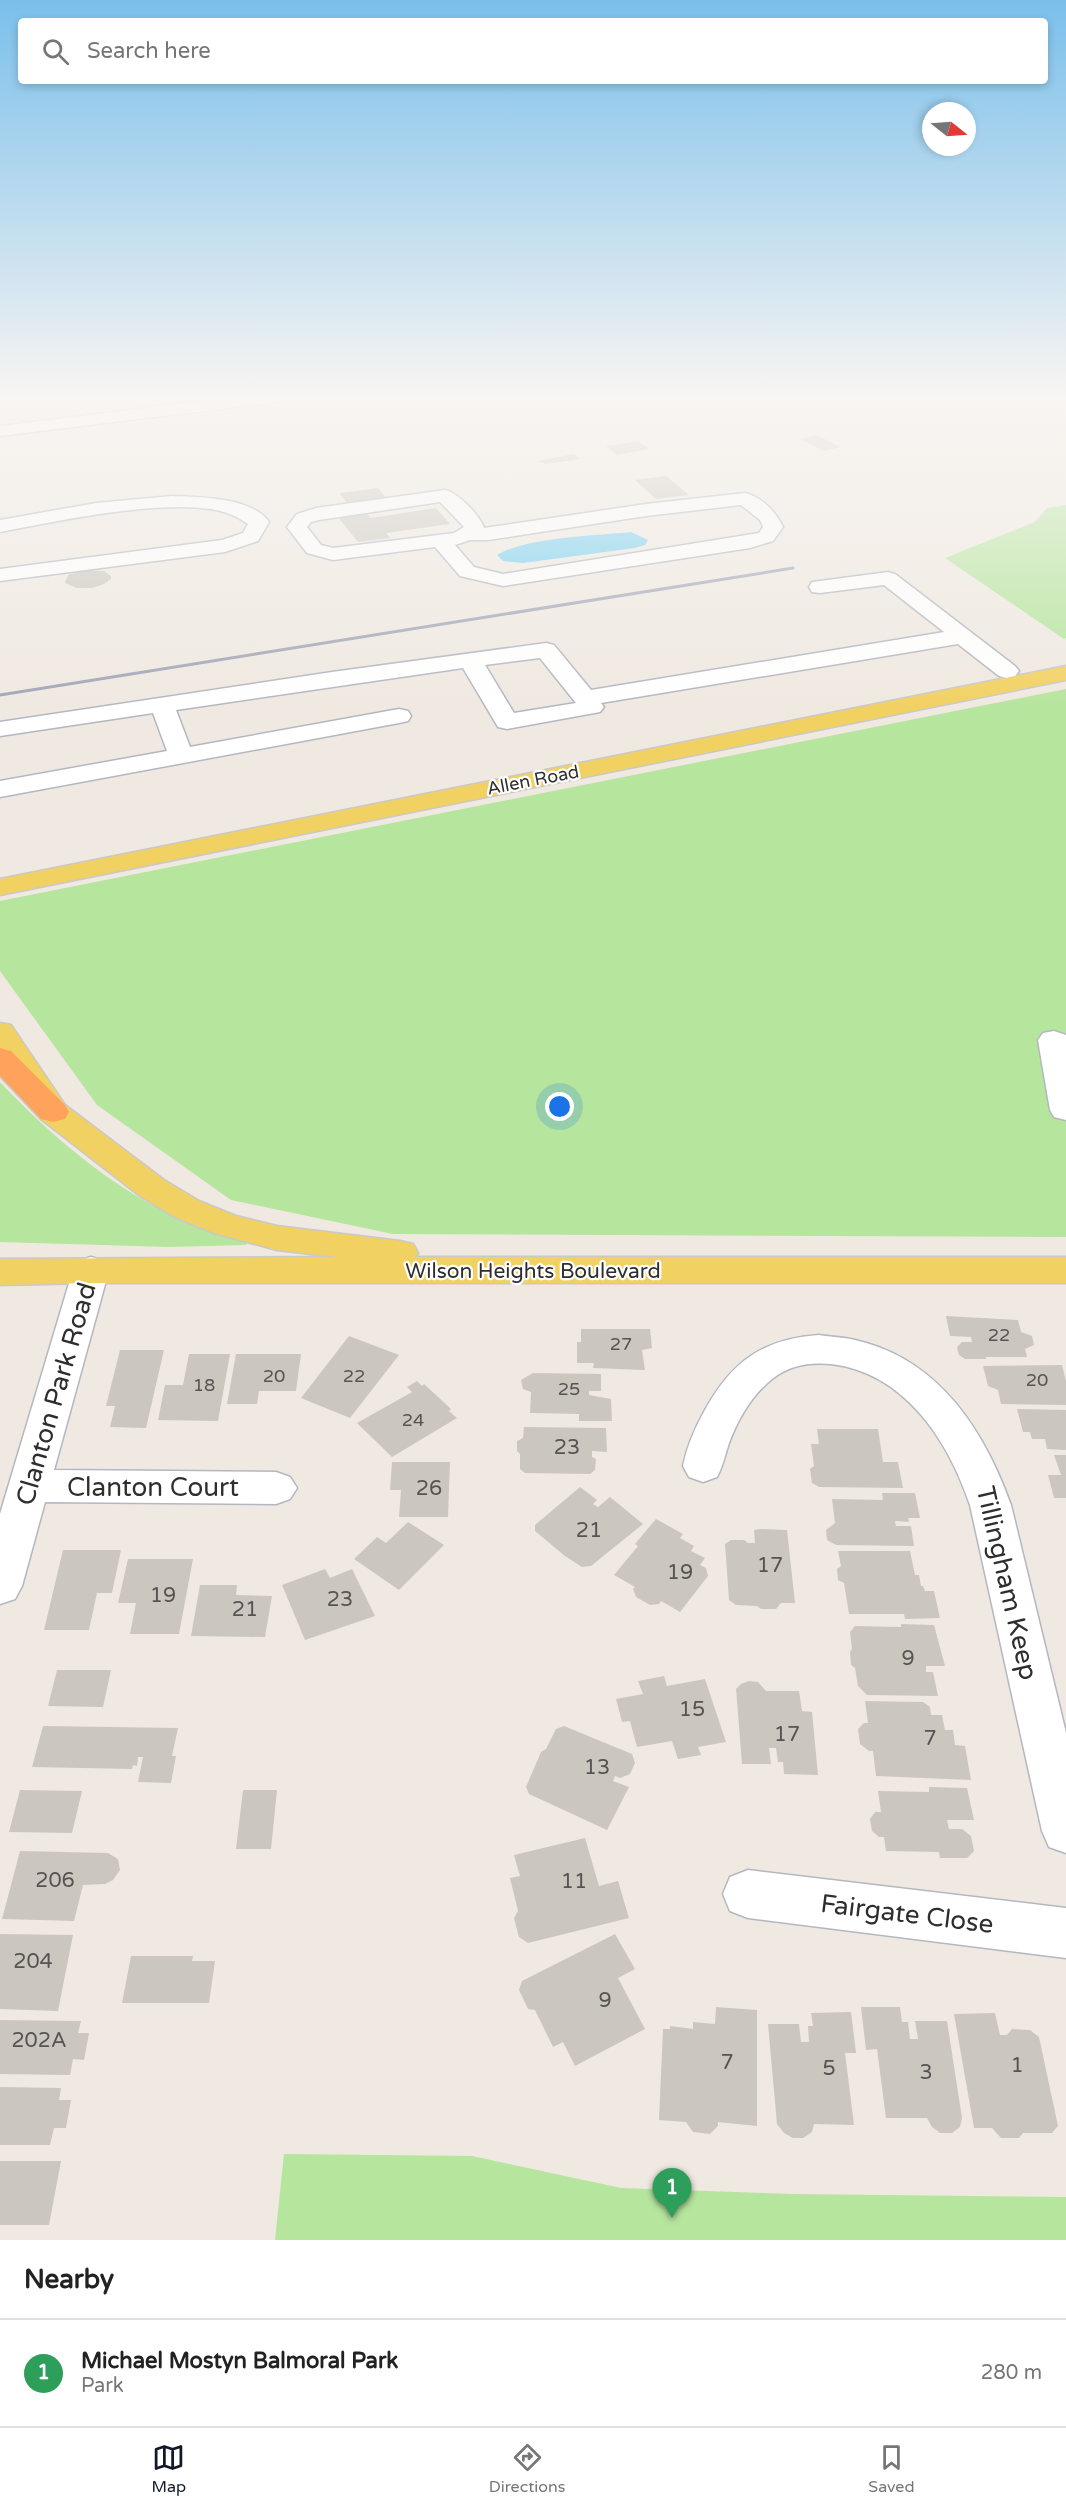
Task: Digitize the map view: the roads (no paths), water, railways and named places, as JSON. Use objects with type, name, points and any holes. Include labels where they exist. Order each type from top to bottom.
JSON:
[{"type":"highway","points":[[0,1058],[53,1112]]},
{"type":"main road","name":"Allen Road","points":[[0,867],[1066,659]]},
{"type":"main road","name":"Allen Road","points":[[0,887],[1066,673]]},
{"type":"main road","points":[[0,1032],[53,1112],[152,1188],[187,1209],[226,1225],[277,1238],[547,1271]]},
{"type":"main road","name":"Wilson Heights Boulevard","points":[[0,1272],[91,1270],[1066,1270]]},
{"type":"street","points":[[427,499],[316,514],[299,522],[297,527],[314,549],[333,554],[441,541],[468,534],[488,534],[646,510],[745,500],[768,517],[773,527],[766,537],[750,542],[503,580],[467,572],[441,541]]},
{"type":"street","points":[[448,499],[473,524],[474,529],[468,534]]},
{"type":"street","points":[[0,526],[115,506],[183,502],[216,505],[250,513],[259,522],[250,537]]},
{"type":"street","points":[[0,575],[225,546],[250,537],[306,539]]},
{"type":"street","points":[[820,587],[888,578],[1007,671]]},
{"type":"street","points":[[585,698],[963,636]]},
{"type":"street","points":[[0,789],[181,756],[226,721],[470,660],[546,650],[592,707],[507,722],[470,660]]},
{"type":"street","points":[[162,705],[181,756]]},
{"type":"street","points":[[0,729],[162,705],[226,721],[399,716]]},
{"type":"street","points":[[1054,1040],[1066,1110]]},
{"type":"street","name":"Clanton Park Road","points":[[0,1586],[91,1270]]},
{"type":"street","name":"Tillingham Keep","points":[[703,1466],[720,1418],[743,1382],[753,1372],[788,1354],[831,1349],[868,1357],[892,1369],[932,1402],[966,1445],[989,1494],[995,1516],[997,1539],[1066,1831]]},
{"type":"street","name":"Clanton Court","points":[[29,1486],[276,1488]]},
{"type":"street","name":"Fairgate Close","points":[[748,1894],[1066,1933]]},
{"type":"water","points":[[631,532],[648,540],[645,545],[523,563],[503,561],[497,555],[526,544],[543,541]]},
{"type":"railway","points":[[0,695],[793,568]]},
{"type":"place","name":"Michael Mostyn Balmoral Park","points":[[672,2218]]}]
